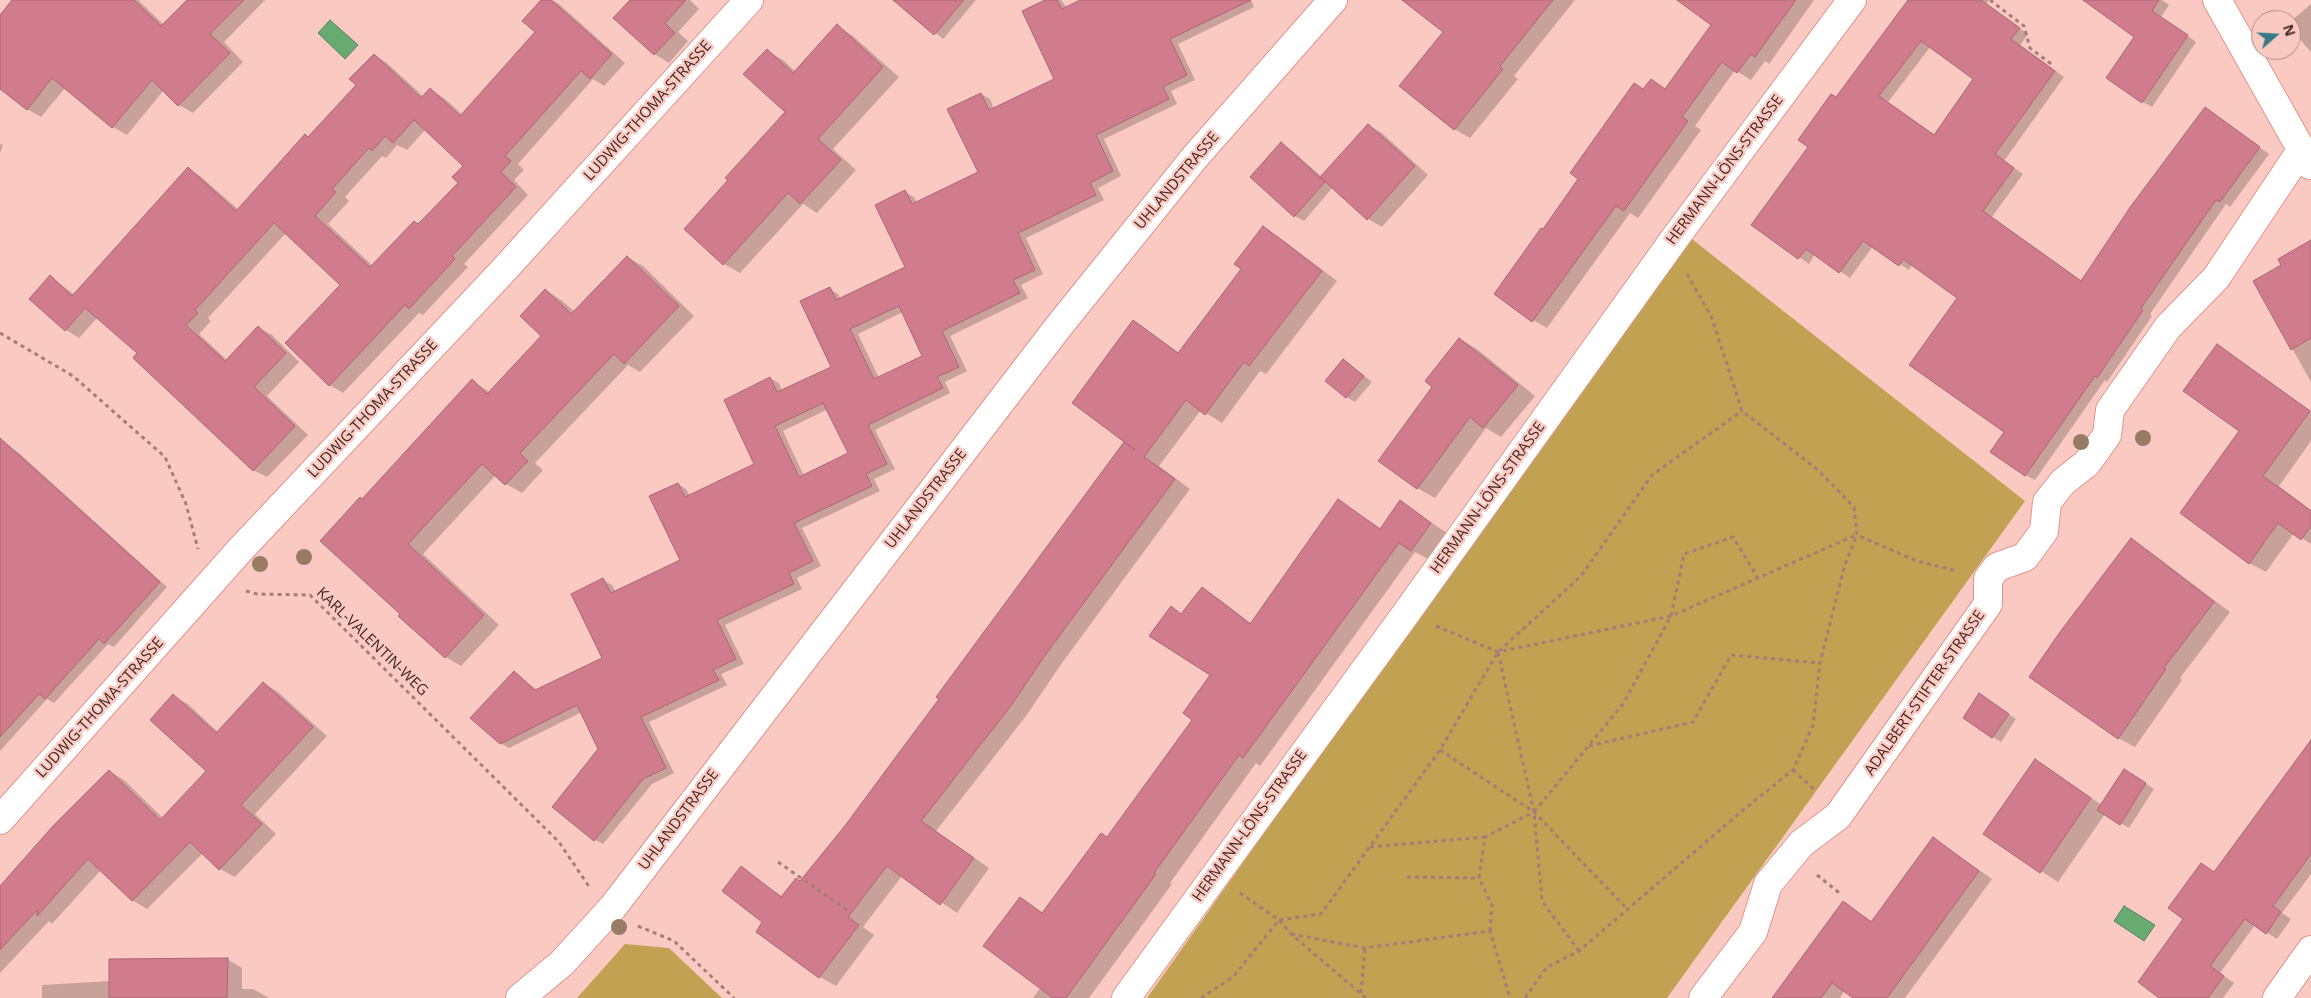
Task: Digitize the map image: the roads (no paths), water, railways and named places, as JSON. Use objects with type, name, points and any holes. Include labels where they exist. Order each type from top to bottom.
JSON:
[{"type":"street","name":"LUDWIG-THOMA-STRASSE","points":[[0,820],[221,572],[502,272],[749,0]]},
{"type":"street","name":"UHLANDSTRASSE","points":[[520,998],[528,994],[562,963],[613,906],[1059,326],[1195,157],[1334,0]]},
{"type":"street","name":"HERMANN-LÖNS-STRASSE","points":[[1126,998],[1407,612],[1674,238],[1852,0]]},
{"type":"street","points":[[2217,0],[2306,157]]},
{"type":"street","name":"ADALBERT-STIFTER-STRASSE","points":[[1703,998],[1753,932],[1768,884],[1802,843],[1838,816],[1988,604],[1988,579],[1997,567],[2025,557],[2044,531],[2047,502],[2062,482],[2087,463],[2107,435],[2110,410],[2168,327],[2216,278],[2306,157]]},
{"type":"street","points":[[2277,998],[2311,950]]}]
